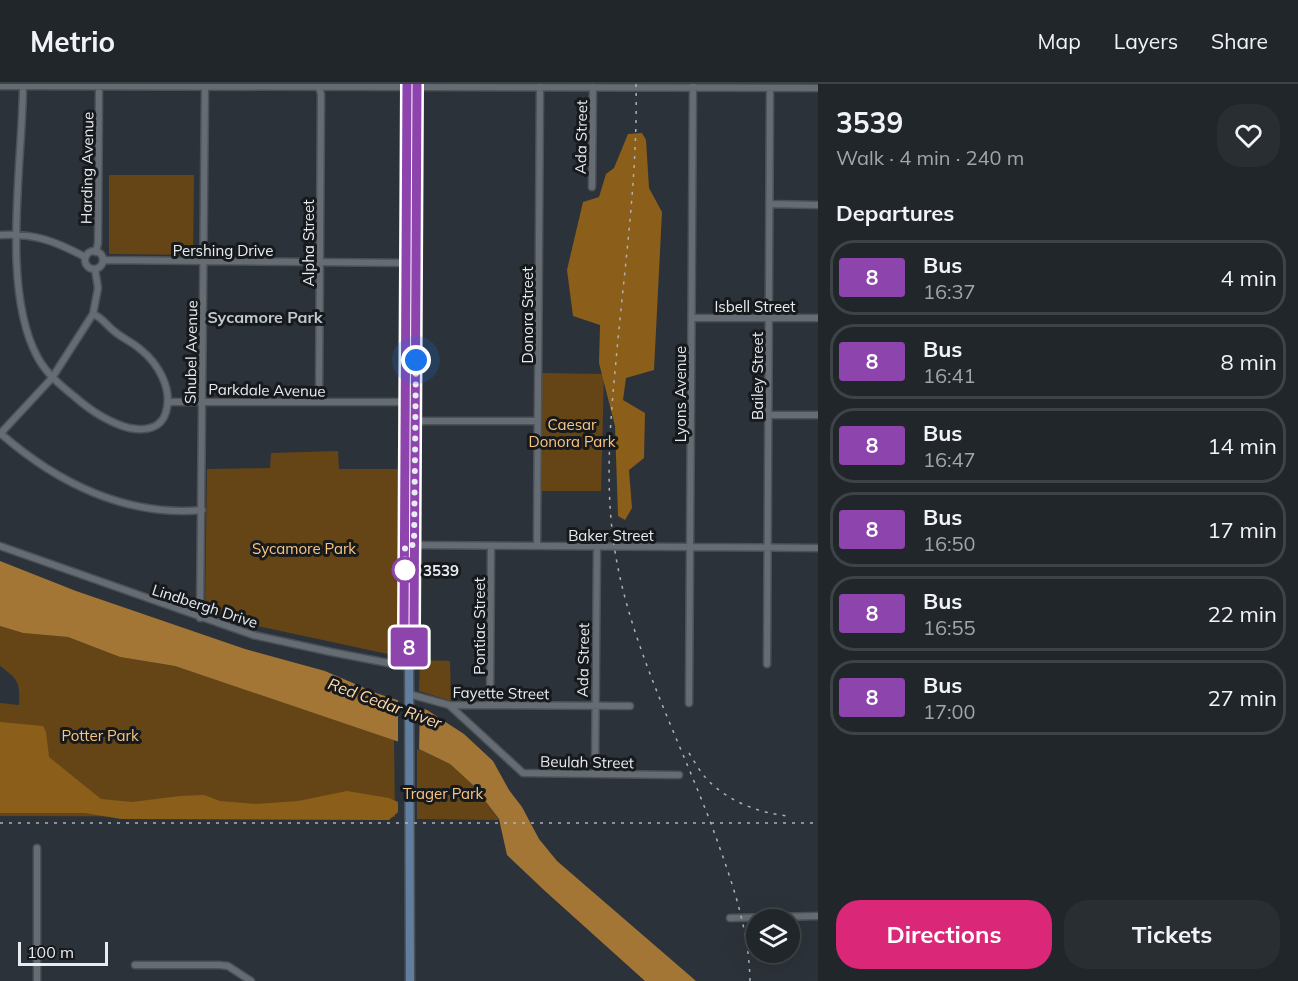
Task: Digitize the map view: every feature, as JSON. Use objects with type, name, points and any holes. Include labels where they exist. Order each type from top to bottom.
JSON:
[{"type":"main road","points":[[410,545],[415,421],[417,85]]},
{"type":"main road","points":[[407,86],[405,421],[414,628],[409,647],[410,981]]},
{"type":"street","points":[[23,85],[17,234],[18,279],[23,317],[29,339],[52,378],[93,412],[109,421],[136,429],[144,430],[157,426],[166,413],[168,402],[166,387],[153,362],[141,350],[93,314]]},
{"type":"street","name":"Harding Avenue","points":[[96,252],[98,243],[99,85]]},
{"type":"street","name":"Alpha Street","points":[[318,85],[321,94],[319,402]]},
{"type":"street","points":[[0,86],[417,85],[770,88],[816,86]]},
{"type":"street","name":"Donora Street","points":[[537,546],[540,86]]},
{"type":"street","name":"Lyons Avenue","points":[[689,704],[693,86]]},
{"type":"street","name":"Shubel Avenue","points":[[200,618],[205,87]]},
{"type":"street","name":"Ada Street","points":[[592,187],[593,87]]},
{"type":"street","name":"Bailey Street","points":[[767,664],[770,88]]},
{"type":"street","points":[[770,204],[818,205]]},
{"type":"street","points":[[0,235],[17,234],[39,237],[62,244],[85,257],[87,266],[95,269],[100,267],[103,260],[96,252],[88,253],[85,257]]},
{"type":"street","name":"Pershing Drive","points":[[103,260],[416,263]]},
{"type":"street","points":[[95,269],[98,288],[93,314],[52,378],[0,433],[51,472],[96,495],[141,507],[202,510]]},
{"type":"street","name":"Isbell Street","points":[[692,318],[818,318]]},
{"type":"street","name":"Parkdale Avenue","points":[[168,402],[415,402]]},
{"type":"street","points":[[768,415],[818,415]]},
{"type":"street","points":[[405,421],[538,421]]},
{"type":"street","name":"Baker Street","points":[[410,545],[818,548]]},
{"type":"street","name":"Lindbergh Drive","points":[[0,546],[200,618],[266,638],[409,667]]},
{"type":"street","name":"Pontiac Street","points":[[490,705],[491,546]]},
{"type":"street","name":"Ada Street","points":[[595,774],[597,547]]},
{"type":"street","name":"Fayette Street","points":[[409,697],[449,705],[630,706]]},
{"type":"street","name":"Beulah Street","points":[[449,705],[523,772],[679,775]]},
{"type":"street","points":[[37,981],[38,848]]},
{"type":"street","points":[[730,918],[818,916]]},
{"type":"street","points":[[135,965],[228,966],[251,981]]},
{"type":"green space","points":[[109,175],[194,175],[193,255],[109,254]]},
{"type":"green space","name":"Caesar Donora Park","points":[[542,373],[604,374],[601,491],[542,491]]},
{"type":"green space","name":"Sycamore Park","points":[[338,451],[339,469],[398,469],[397,656],[244,623],[205,610],[207,469],[270,468],[271,453]]},
{"type":"green space","name":"Potter Park","points":[[0,626],[23,633],[68,637],[120,657],[175,666],[394,740],[395,817],[0,816],[0,703],[19,705],[19,697],[15,678],[0,666]]},
{"type":"green space","points":[[420,660],[450,661],[451,701],[419,691]]},
{"type":"green space","name":"Trager Park","points":[[417,748],[450,764],[473,785],[499,820],[417,819]]},
{"type":"shaded area","points":[[642,133],[646,140],[649,188],[662,212],[654,370],[626,378],[623,400],[645,413],[644,458],[629,470],[632,508],[625,520],[618,516],[615,426],[599,363],[600,325],[573,316],[567,270],[583,202],[599,197],[606,174],[614,168],[628,134]]},
{"type":"shaded area","points":[[0,722],[43,726],[46,732],[49,757],[101,799],[132,802],[204,795],[220,801],[256,804],[298,801],[347,791],[389,798],[398,802],[398,812],[389,820],[121,819],[85,813],[0,813]]},
{"type":"water","name":"Red Cedar River","points":[[0,561],[76,591],[245,649],[325,671],[376,693],[427,710],[464,734],[493,761],[539,839],[557,861],[696,981],[645,981],[507,855],[499,819],[473,785],[450,764],[417,748],[175,666],[120,657],[68,637],[23,633],[0,626]]},
{"type":"pier","points":[[398,698],[420,705],[419,750],[398,742]]},
{"type":"railway","points":[[636,84],[633,188],[610,430],[611,522],[621,581],[631,618],[656,689],[713,829],[732,885],[743,923],[750,981]]},
{"type":"railway","points":[[689,753],[705,777],[732,799],[765,812],[788,816]]},
{"type":"railway","points":[[0,823],[818,823]]},
{"type":"bus line","name":"8","points":[[407,84],[404,629],[409,647],[414,628],[417,84]]},
{"type":"place","name":"3539","points":[[405,570]]},
{"type":"district","name":"Sycamore Park","points":[[265,317]]},
{"type":"route","points":[[405,570],[405,545],[414,545],[416,360]]}]
